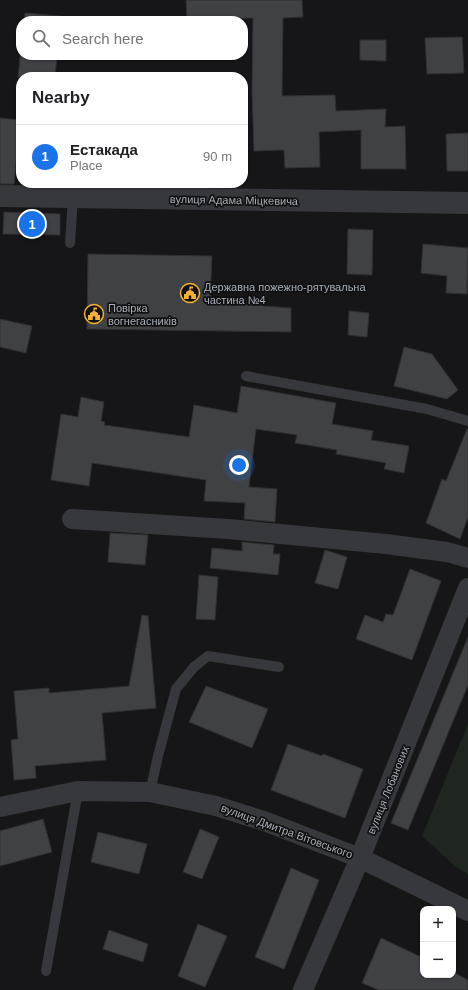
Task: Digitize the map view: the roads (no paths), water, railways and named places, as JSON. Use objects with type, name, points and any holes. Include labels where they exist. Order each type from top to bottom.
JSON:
[{"type":"street","name":"вулиця Адама Міцкевича","points":[[0,196],[468,203]]},
{"type":"street","points":[[72,519],[228,530],[386,544],[447,552],[468,558]]},
{"type":"street","name":"вулиця Лобанових","points":[[303,990],[360,858],[468,588]]},
{"type":"street","name":"вулиця Дмитра Вітовського","points":[[0,807],[78,791],[150,792],[216,806],[264,821],[360,858],[468,911]]},
{"type":"lane","points":[[70,243],[73,198]]},
{"type":"lane","points":[[246,376],[427,409],[468,422]]},
{"type":"lane","points":[[150,792],[176,689],[194,667],[208,656],[279,667]]},
{"type":"lane","points":[[46,971],[78,791]]},
{"type":"place","name":"Естакада","points":[[32,224]]},
{"type":"place","name":"Державна пожежно-рятувальна частина №4","points":[[190,293]]},
{"type":"place","name":"Повірка вогнегасників","points":[[94,314]]}]
